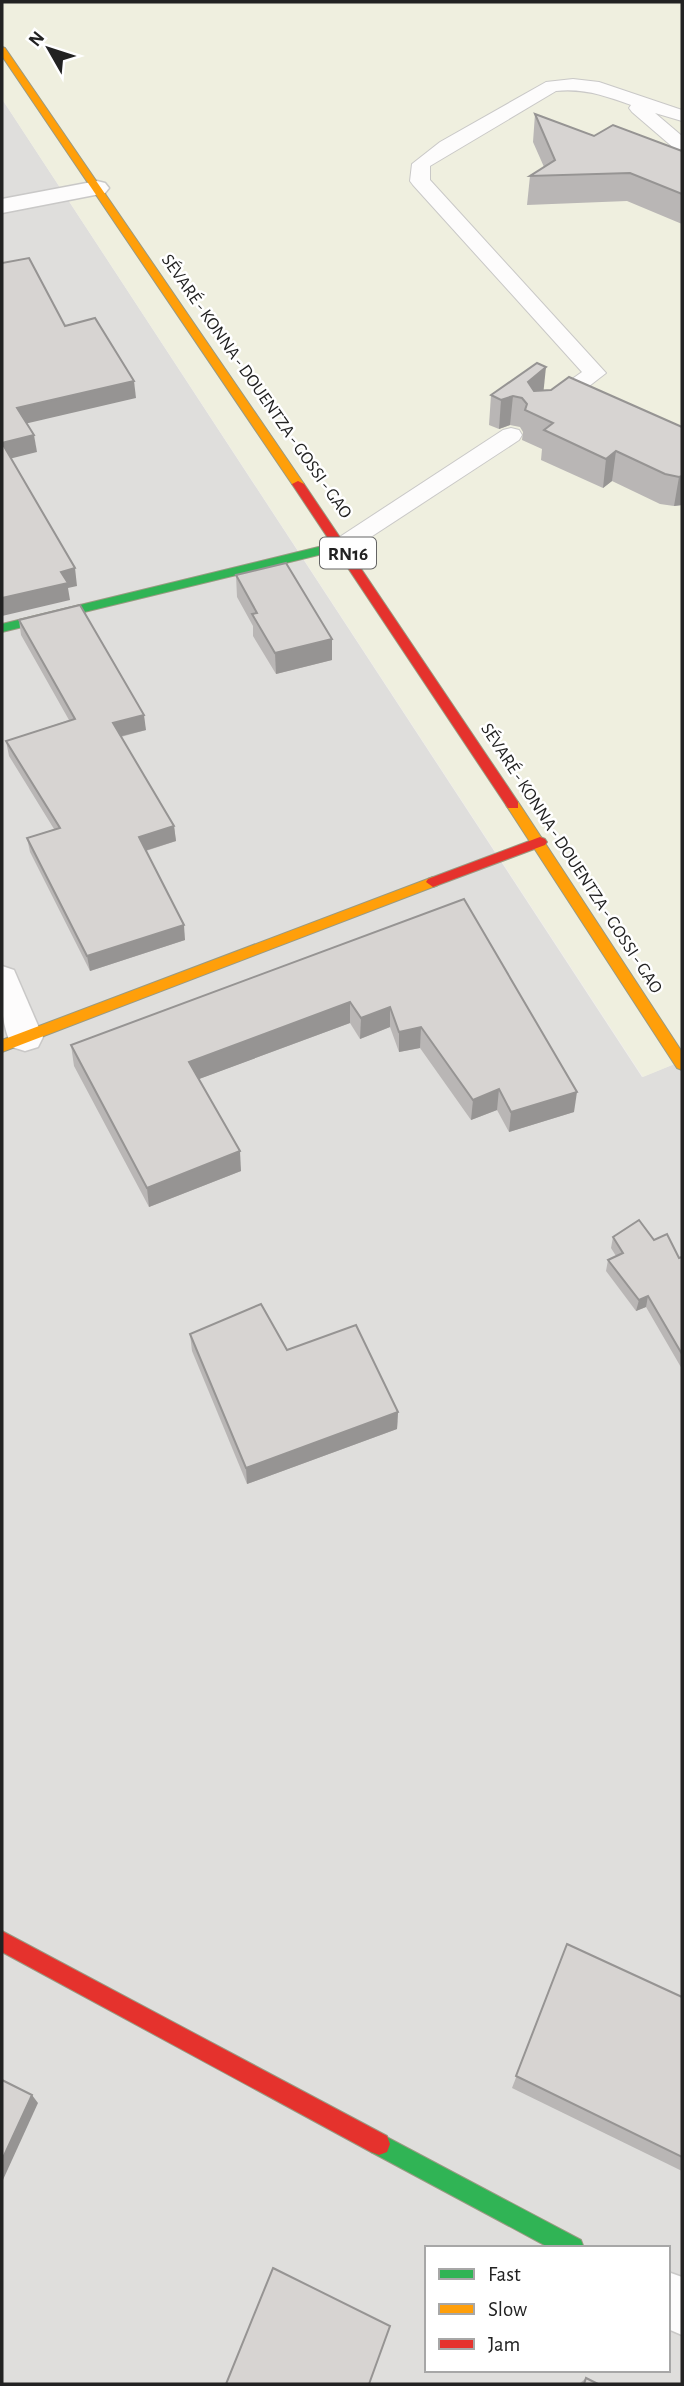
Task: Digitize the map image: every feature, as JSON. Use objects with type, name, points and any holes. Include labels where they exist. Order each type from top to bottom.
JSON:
[{"type":"main road","name":"SÉVARÉ - KONNA - DOUENTZA - GOSSI - GAO","points":[[2,50],[343,545],[678,1048]]},
{"type":"main road","points":[[2,628],[343,545]]},
{"type":"main road","points":[[13,1042],[540,842]]},
{"type":"main road","points":[[2,1941],[569,2246]]},
{"type":"street","points":[[2,206],[97,188]]},
{"type":"street","points":[[2,979],[13,1042]]},
{"type":"lane","points":[[539,413],[594,377],[595,373],[419,181],[421,164],[447,146],[552,86],[593,86],[682,116]]},
{"type":"lane","points":[[626,98],[682,145]]},
{"type":"lane","points":[[343,545],[511,435]]},
{"type":"shaded area","points":[[2,99],[642,1077],[682,1061],[682,2384],[2,2384]]},
{"type":"green space","points":[[2,2],[682,2],[682,1061],[643,1077],[2,99]]},
{"type":"building","points":[[535,114],[594,136],[613,125],[682,151],[682,194],[630,173],[530,176],[555,160]]},
{"type":"building","points":[[29,258],[65,326],[95,318],[134,381],[17,408],[34,435],[2,443],[2,263]]},
{"type":"building","points":[[537,363],[546,367],[528,382],[534,391],[551,390],[569,377],[682,427],[682,476],[665,474],[616,451],[606,459],[544,430],[553,423],[525,410],[527,404],[522,398],[513,396],[501,400],[491,395]]},
{"type":"building","points":[[2,443],[75,568],[61,572],[68,583],[2,598]]},
{"type":"building","points":[[286,563],[332,639],[275,653],[252,614],[257,613],[236,575]]},
{"type":"building","points":[[80,605],[144,715],[113,723],[174,826],[139,837],[184,925],[87,956],[27,838],[60,828],[6,741],[75,719],[19,620]]},
{"type":"building","points":[[464,899],[577,1092],[511,1112],[499,1089],[473,1100],[421,1027],[399,1032],[390,1007],[361,1018],[350,1002],[189,1062],[240,1151],[147,1188],[71,1045]]},
{"type":"building","points":[[639,1220],[654,1240],[667,1234],[679,1258],[682,1257],[682,1354],[648,1296],[639,1300],[608,1260],[623,1253],[613,1237]]},
{"type":"building","points":[[261,1304],[287,1350],[356,1325],[398,1412],[246,1468],[190,1334]]},
{"type":"building","points":[[567,1944],[682,1997],[682,2157],[516,2076]]},
{"type":"building","points":[[2,2080],[32,2095],[2,2160]]},
{"type":"building","points":[[273,2268],[390,2326],[369,2384],[226,2384]]},
{"type":"building","points":[[586,2378],[598,2384],[584,2384]]},
{"type":"traffic: fast","points":[[2,628],[343,545]]},
{"type":"traffic: fast","points":[[379,2144],[569,2246]]},
{"type":"traffic: slow","points":[[2,50],[298,484]]},
{"type":"traffic: slow","points":[[513,805],[682,1064]]},
{"type":"traffic: slow","points":[[2,1046],[433,882]]},
{"type":"traffic: jam","points":[[298,484],[513,805]]},
{"type":"traffic: jam","points":[[433,882],[540,842]]},
{"type":"traffic: jam","points":[[2,1941],[379,2144]]}]
